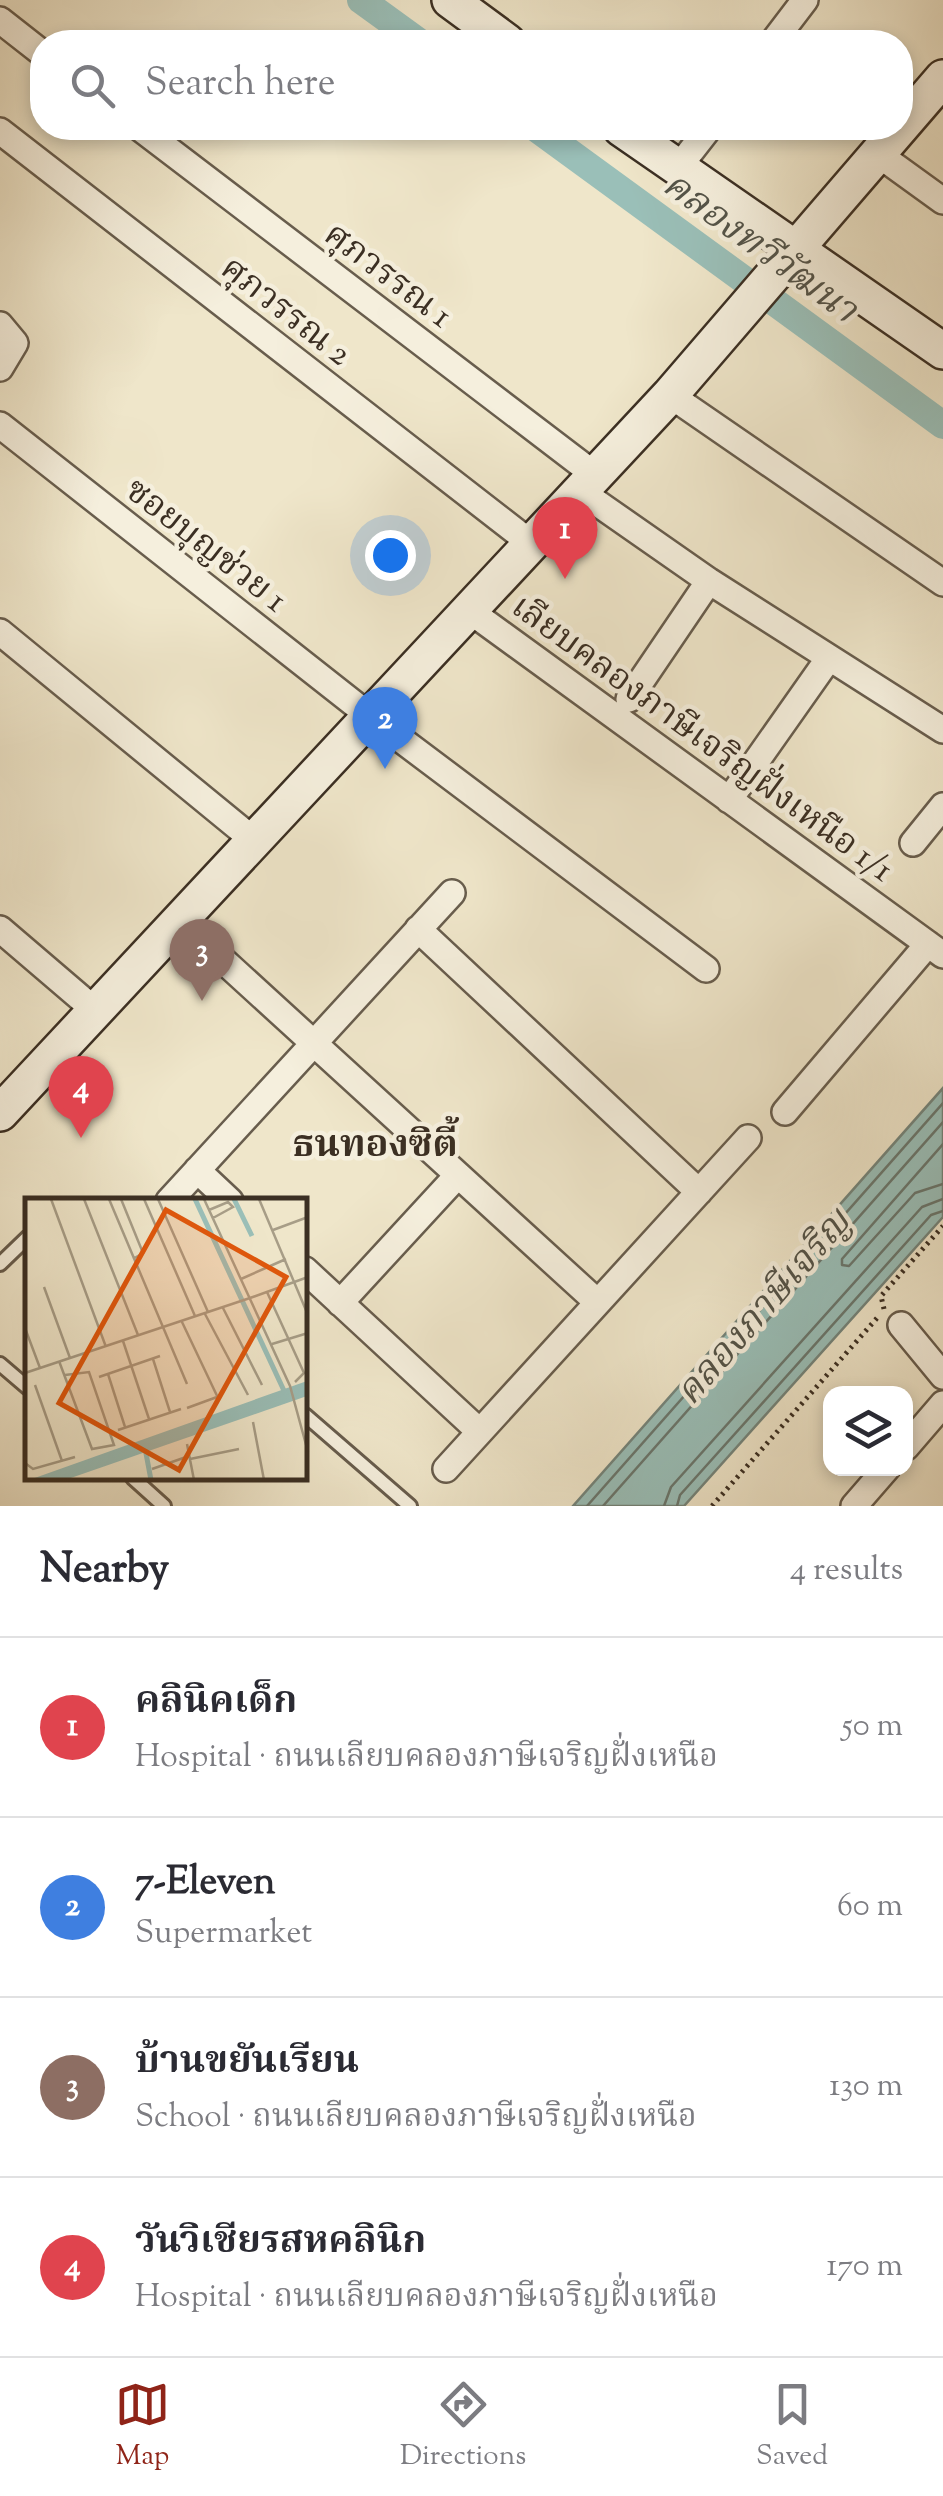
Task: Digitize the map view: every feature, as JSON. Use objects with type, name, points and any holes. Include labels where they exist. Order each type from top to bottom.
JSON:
[{"type":"main road","points":[[450,0],[491,30]]},
{"type":"main road","points":[[913,113],[943,78]]},
{"type":"main road","points":[[637,140],[786,262],[943,351]]},
{"type":"main road","points":[[0,1113],[670,395],[890,140]]},
{"type":"street","points":[[782,30],[805,0]]},
{"type":"street","points":[[0,20],[30,43]]},
{"type":"street","name":"ศุภวรรณ 2","points":[[0,131],[532,544]]},
{"type":"street","name":"ศุภวรรณ 1","points":[[155,140],[709,582],[943,730]]},
{"type":"street","points":[[677,169],[699,140]]},
{"type":"street","points":[[878,154],[943,201]]},
{"type":"street","points":[[0,325],[15,343],[0,368]]},
{"type":"street","points":[[670,395],[943,583]]},
{"type":"street","name":"ซอยบุญช่วย 1","points":[[0,425],[371,717],[706,969]]},
{"type":"street","points":[[629,698],[709,582]]},
{"type":"street","name":"เลียบคลองภาษีเจริญฝั่งเหนือ 1/1","points":[[470,610],[936,950]]},
{"type":"street","points":[[0,632],[256,842]]},
{"type":"street","points":[[729,800],[829,658]]},
{"type":"street","points":[[913,843],[943,806]]},
{"type":"street","points":[[172,1198],[452,893]]},
{"type":"street","points":[[181,922],[595,1300]]},
{"type":"street","points":[[0,929],[97,1012]]},
{"type":"street","points":[[418,930],[699,1192]]},
{"type":"street","points":[[785,1112],[936,950]]},
{"type":"street","points":[[446,1468],[595,1300],[748,1138]]},
{"type":"street","points":[[197,1170],[227,1198]]},
{"type":"street","points":[[340,1302],[458,1175]]},
{"type":"street","points":[[308,1273],[479,1430]]},
{"type":"street","points":[[901,1325],[943,1376]]},
{"type":"street","points":[[913,1439],[943,1404]]},
{"type":"street","points":[[854,1506],[879,1476]]},
{"type":"lane","points":[[0,1264],[25,1240]]},
{"type":"lane","points":[[0,1364],[25,1385]]},
{"type":"lane","points":[[308,1418],[410,1506]]},
{"type":"lane","points":[[135,1481],[164,1506]]},
{"type":"path","points":[[712,1506],[885,1309],[881,1296],[943,1226]]},
{"type":"water","name":"คลองภาษีเจริญ","points":[[943,1088],[943,1217],[684,1506],[573,1506]]},
{"type":"waterway","name":"คลองทวีวัฒนา","points":[[361,0],[402,30]]},
{"type":"waterway","name":"คลองทวีวัฒนา","points":[[552,140],[943,425]]},
{"type":"place","name":"คลินิคเด็ก","points":[[565,579]]},
{"type":"place","name":"7-Eleven","points":[[385,769]]},
{"type":"place","name":"บ้านขยันเรียน","points":[[202,1001]]},
{"type":"place","name":"วันวิเชียรสหคลินิก","points":[[81,1138]]},
{"type":"district","name":"ธนทองซิตี้","points":[[375,1143]]}]
